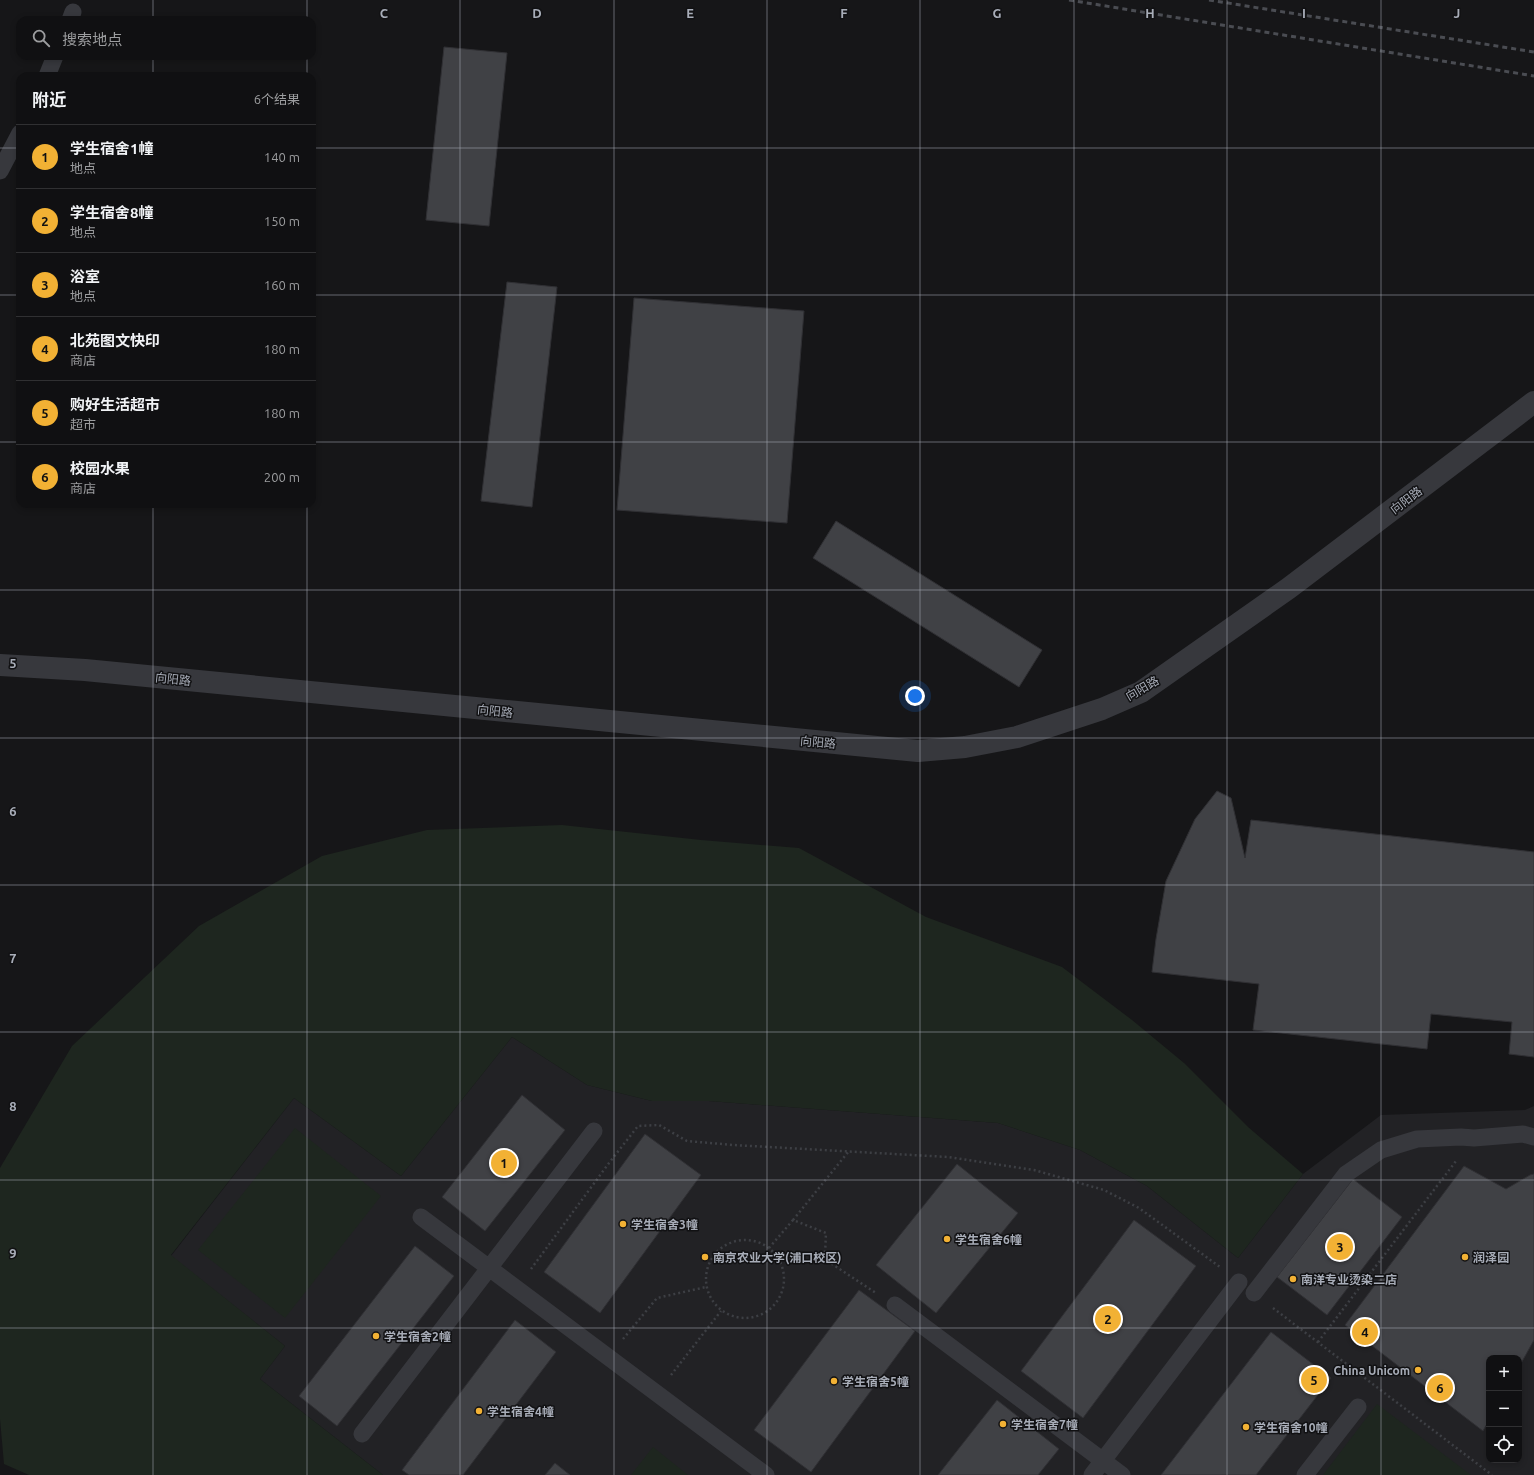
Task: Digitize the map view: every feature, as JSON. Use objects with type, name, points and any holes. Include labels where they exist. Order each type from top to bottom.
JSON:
[{"type":"street","name":"向阳路","points":[[0,665],[84,670],[911,751],[965,747],[1017,737],[1102,709],[1141,692],[1289,588],[1534,402]]},
{"type":"lane","points":[[49,72],[53,60]]},
{"type":"lane","points":[[0,171],[16,141]]},
{"type":"lane","points":[[362,1434],[490,1269],[594,1131]]},
{"type":"lane","points":[[1254,1293],[1346,1174],[1380,1150],[1417,1139],[1461,1137],[1474,1138],[1523,1134],[1534,1137]]},
{"type":"lane","points":[[421,1217],[766,1475]]},
{"type":"lane","points":[[1092,1475],[1239,1282]]},
{"type":"lane","points":[[895,1305],[1122,1475]]},
{"type":"lane","points":[[1305,1475],[1358,1407]]},
{"type":"path","points":[[516,1289],[608,1163],[638,1126],[659,1125],[687,1141],[948,1157],[1034,1170],[1104,1190],[1139,1208],[1239,1282]]},
{"type":"path","points":[[1318,1342],[1474,1138]]},
{"type":"path","points":[[769,1248],[849,1151]]},
{"type":"path","points":[[793,1220],[826,1233],[825,1255],[832,1264],[880,1295]]},
{"type":"path","points":[[744,1240],[758,1242],[769,1248],[778,1257],[783,1269],[784,1281],[782,1293],[775,1304],[766,1313],[755,1318],[742,1319],[730,1316],[721,1311],[711,1299],[706,1286],[706,1273],[710,1260],[719,1250],[730,1242],[744,1240]]},
{"type":"path","points":[[608,1358],[656,1298],[706,1286]]},
{"type":"path","points":[[1254,1293],[1492,1475]]},
{"type":"path","points":[[657,1394],[721,1311]]},
{"type":"shaded area","points":[[562,825],[701,840],[799,848],[926,917],[1062,967],[1132,1020],[1184,1063],[1248,1127],[1303,1174],[1238,1258],[1147,1186],[1080,1150],[998,1123],[709,1101],[652,1101],[587,1085],[512,1037],[401,1176],[294,1098],[171,1255],[285,1346],[260,1379],[383,1475],[29,1475],[4,1464],[0,1419],[0,1168],[72,1046],[199,926],[322,856],[427,830]]},
{"type":"shaded area","name":"南京农业大学(浦口校区)","points":[[512,1037],[587,1085],[652,1101],[709,1101],[998,1123],[1080,1150],[1147,1186],[1238,1258],[1303,1174],[1381,1115],[1525,1110],[1534,1106],[1534,1475],[383,1475],[260,1379],[285,1346],[171,1256],[294,1098],[401,1176]]},
{"type":"shaded area","points":[[295,1128],[381,1196],[285,1318],[198,1250]]},
{"type":"shaded area","points":[[1377,1404],[1471,1475],[1323,1475]]},
{"type":"shaded area","points":[[653,1447],[688,1475],[631,1475]]},
{"type":"building","points":[[444,47],[507,53],[489,226],[426,220]]},
{"type":"building","points":[[507,282],[557,287],[532,507],[481,501]]},
{"type":"building","points":[[634,298],[804,311],[787,523],[617,510]]},
{"type":"building","points":[[836,521],[1042,650],[1019,687],[813,558]]},
{"type":"building","points":[[1217,791],[1231,798],[1245,858],[1251,820],[1534,852],[1534,1057],[1509,1054],[1512,1022],[1431,1014],[1427,1049],[1253,1030],[1259,984],[1152,972],[1166,881],[1195,819]]},
{"type":"building","points":[[522,1095],[565,1130],[485,1231],[442,1197]]},
{"type":"building","name":"学生宿舍3幢","points":[[645,1134],[701,1175],[600,1313],[544,1272]]},
{"type":"building","name":"学生宿舍6幢","points":[[957,1164],[1018,1213],[936,1313],[876,1265]]},
{"type":"building","name":"润泽园","points":[[1464,1166],[1506,1189],[1534,1174],[1534,1340],[1522,1362],[1522,1355],[1486,1355],[1486,1426],[1483,1431],[1345,1325]]},
{"type":"building","points":[[1353,1179],[1402,1217],[1327,1315],[1277,1277]]},
{"type":"building","points":[[1134,1220],[1196,1266],[1083,1418],[1021,1371]]},
{"type":"building","name":"学生宿舍2幢","points":[[415,1246],[454,1276],[337,1426],[299,1396]]},
{"type":"building","name":"学生宿舍5幢","points":[[859,1290],[915,1331],[811,1472],[754,1430]]},
{"type":"building","name":"学生宿舍4幢","points":[[515,1320],[556,1352],[463,1475],[409,1475],[402,1470]]},
{"type":"building","name":"学生宿舍10幢","points":[[1271,1332],[1331,1378],[1256,1475],[1161,1475]]},
{"type":"building","name":"学生宿舍7幢","points":[[997,1400],[1059,1449],[1038,1475],[938,1475]]},
{"type":"building","points":[[555,1463],[570,1475],[545,1475]]},
{"type":"railway","points":[[1069,0],[1534,76]]},
{"type":"railway","points":[[1209,0],[1534,52]]},
{"type":"place","name":"学生宿舍1幢","points":[[504,1163]]},
{"type":"place","name":"学生宿舍3幢","points":[[623,1224]]},
{"type":"place","name":"学生宿舍6幢","points":[[947,1239]]},
{"type":"place","name":"浴室","points":[[1340,1247]]},
{"type":"place","name":"南京农业大学(浦口校区)","points":[[705,1257]]},
{"type":"place","name":"润泽园","points":[[1465,1257]]},
{"type":"place","name":"南洋专业烫染二店","points":[[1293,1279]]},
{"type":"place","name":"学生宿舍8幢","points":[[1108,1319]]},
{"type":"place","name":"北苑图文快印","points":[[1365,1332]]},
{"type":"place","name":"学生宿舍2幢","points":[[376,1336]]},
{"type":"place","name":"China Unicom","points":[[1418,1370]]},
{"type":"place","name":"购好生活超市","points":[[1314,1380]]},
{"type":"place","name":"学生宿舍5幢","points":[[834,1381]]},
{"type":"place","name":"校园水果","points":[[1440,1388]]},
{"type":"place","name":"学生宿舍4幢","points":[[479,1411]]},
{"type":"place","name":"学生宿舍7幢","points":[[1003,1424]]},
{"type":"place","name":"学生宿舍10幢","points":[[1246,1427]]}]
